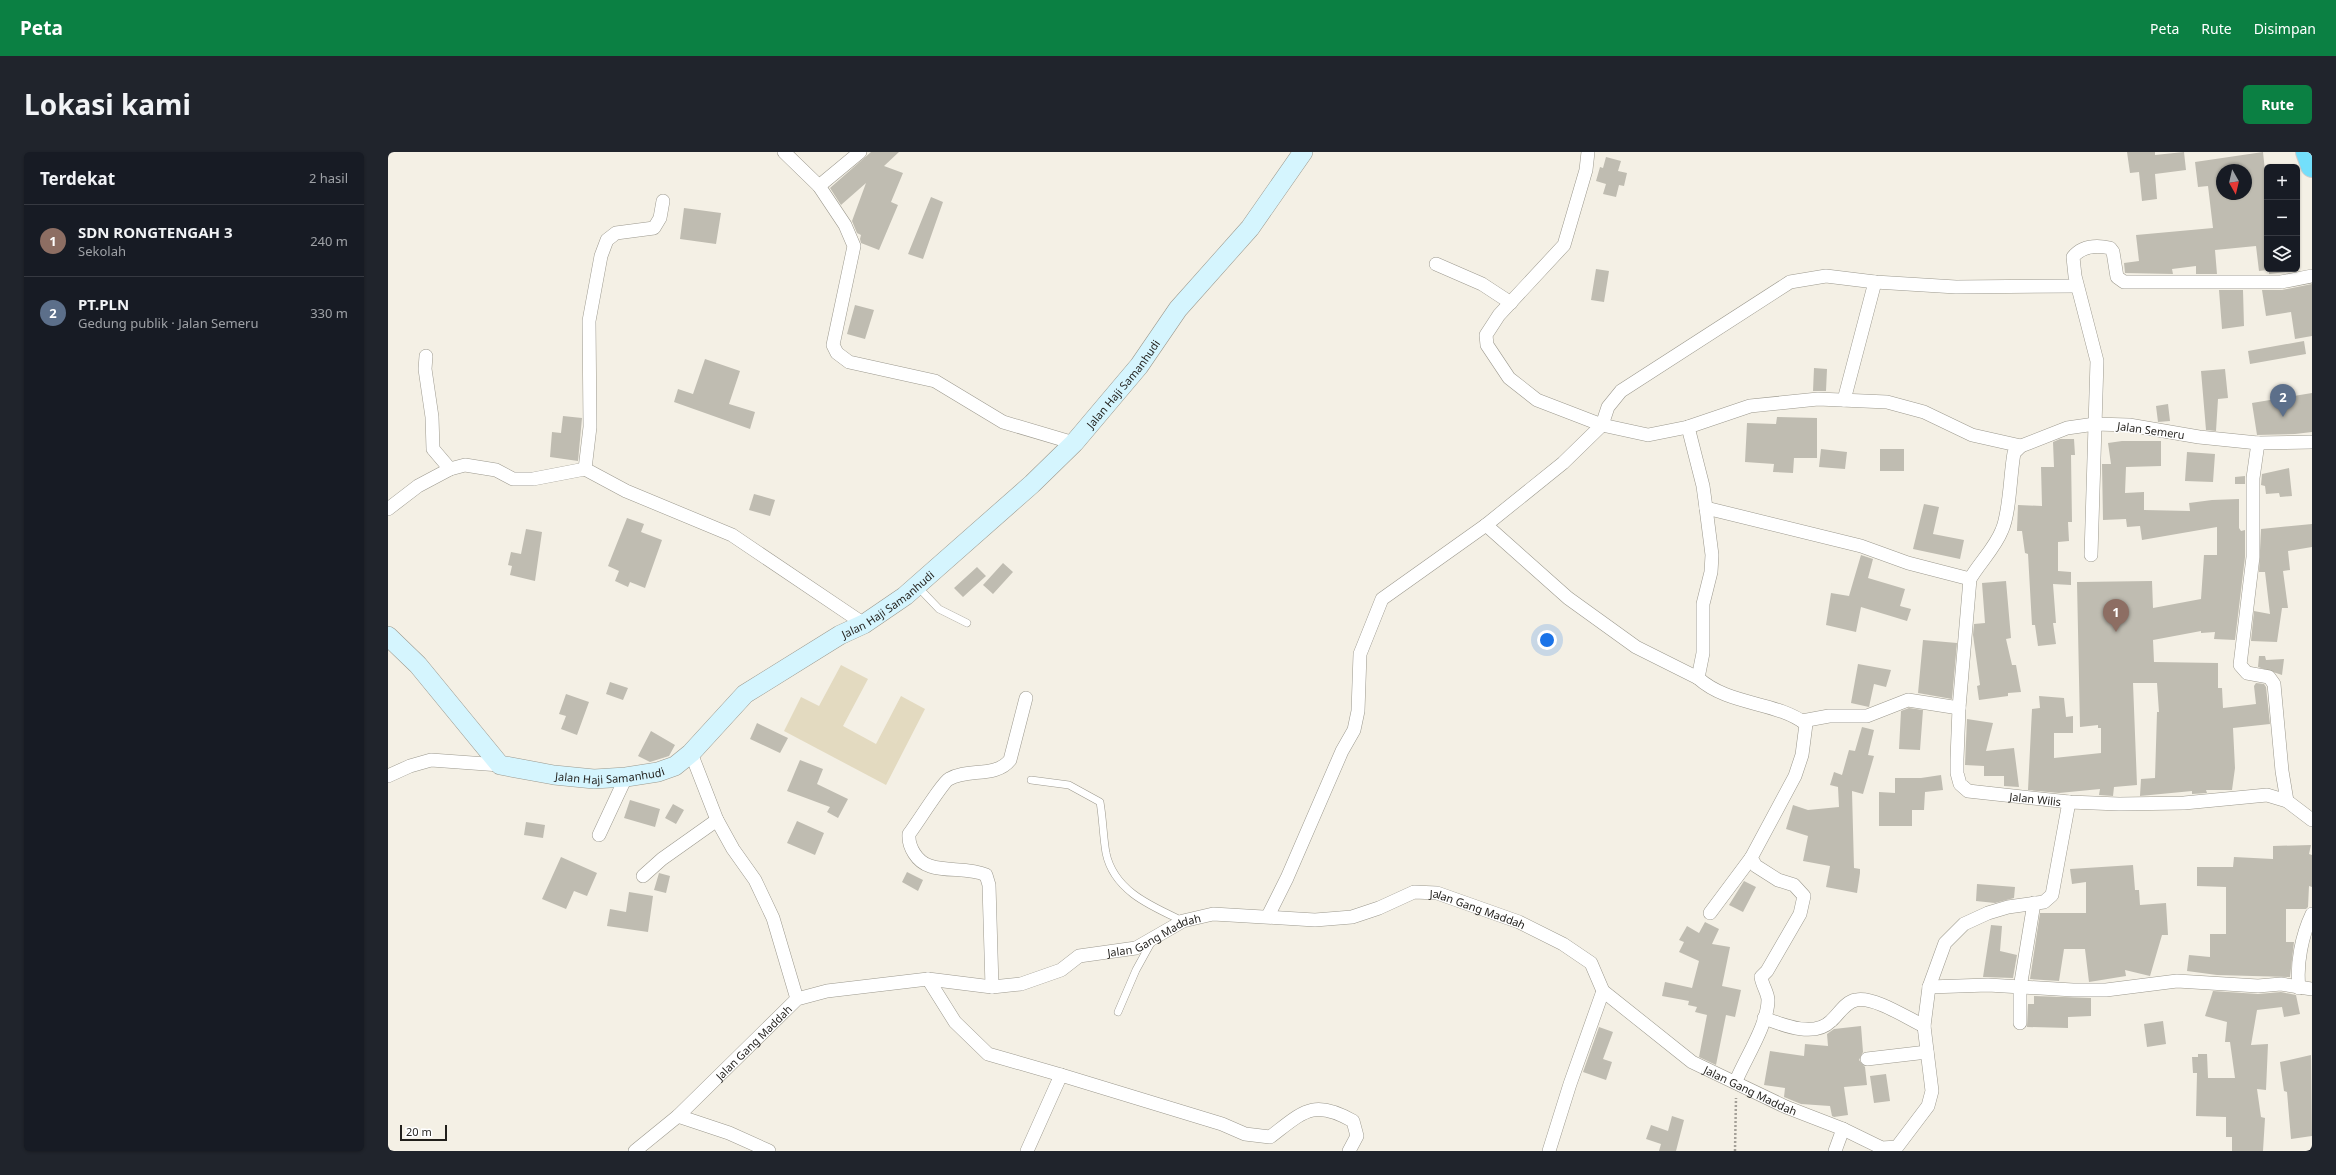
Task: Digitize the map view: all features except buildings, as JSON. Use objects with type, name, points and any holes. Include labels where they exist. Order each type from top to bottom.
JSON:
[{"type":"highway","points":[[2308,152],[2312,166]]},
{"type":"street","points":[[784,152],[819,186],[845,225],[854,246],[833,344],[837,353],[849,362],[935,381],[1003,422],[1074,443]]},
{"type":"street","points":[[819,186],[860,152]]},
{"type":"street","name":"Jalan Haji Samanhudi","points":[[500,765],[562,776],[594,779],[626,777],[658,772],[675,766],[691,752],[745,694],[840,635],[864,624],[917,585],[1032,484],[1074,443],[1139,366],[1178,309],[1250,228],[1303,152]]},
{"type":"street","points":[[1588,152],[1586,170],[1564,245],[1499,314],[1486,335],[1487,345],[1509,378],[1537,400],[1602,425],[1648,435],[1688,428],[1750,406],[1818,399],[1887,402],[1924,412],[1972,435],[2021,446]]},
{"type":"street","points":[[585,469],[590,427],[589,321],[601,256],[607,240],[616,233],[654,228],[660,218],[663,201]]},
{"type":"street","points":[[2091,555],[2096,361],[2077,286],[2073,257],[2082,249],[2095,246],[2110,248],[2113,252],[2117,276],[2124,282],[2281,282],[2312,276]]},
{"type":"street","points":[[1436,264],[1482,284],[1511,303]]},
{"type":"street","points":[[1268,916],[1287,878],[1342,751],[1354,730],[1358,711],[1360,654],[1382,599],[1486,525],[1563,463],[1602,425],[1608,407],[1621,391],[1790,282],[1826,276],[1876,282],[1956,287],[2077,286]]},
{"type":"street","points":[[1844,400],[1876,282]]},
{"type":"street","points":[[426,356],[425,369],[432,418],[433,448],[450,469]]},
{"type":"street","name":"Jalan Semeru","points":[[2021,446],[2067,428],[2095,424],[2129,425],[2199,437],[2258,442],[2312,442]]},
{"type":"street","points":[[1688,428],[1703,486],[1711,532],[1712,555],[1703,604],[1703,653],[1698,678]]},
{"type":"street","points":[[2258,442],[2253,478],[2253,557],[2240,665],[2247,673],[2269,677],[2274,684],[2282,771],[2287,801]]},
{"type":"street","points":[[1706,508],[1861,546],[1908,563],[1970,579],[1980,562],[1995,545],[2003,528],[2014,453],[2021,446]]},
{"type":"street","points":[[388,509],[418,486],[450,469],[465,465],[496,470],[513,479],[533,479],[585,469],[626,491],[732,535],[864,624]]},
{"type":"street","points":[[1486,525],[1568,598],[1636,647],[1698,678],[1708,688],[1727,696],[1786,714],[1806,724],[1802,755],[1795,776],[1751,858],[1710,913]]},
{"type":"street","name":"Jalan Wilis","points":[[1970,579],[1959,708],[1957,773],[1960,784],[1968,791],[2069,802],[2148,804],[2267,795],[2287,801],[2312,820]]},
{"type":"street","points":[[388,636],[418,665],[500,765]]},
{"type":"street","points":[[992,987],[989,885],[986,875],[976,871],[930,866],[911,850],[909,834],[947,780],[959,773],[997,770],[1005,766],[1010,760],[1026,698]]},
{"type":"street","points":[[1802,721],[1829,716],[1867,716],[1908,700],[1959,708]]},
{"type":"street","points":[[691,752],[717,820],[733,849],[755,880],[773,918],[797,999]]},
{"type":"street","points":[[388,776],[410,766],[431,760],[500,765]]},
{"type":"street","points":[[599,835],[626,777]]},
{"type":"street","name":"Jalan Gang Maddah","points":[[635,1151],[678,1116],[797,999],[827,991],[928,979],[992,987],[1021,984],[1061,970],[1079,956],[1136,948],[1183,921],[1213,914],[1268,916],[1315,920],[1352,917],[1379,908],[1414,892],[1437,893],[1519,922],[1563,944],[1591,963],[1604,991],[1692,1062],[1736,1081],[1786,1107],[1843,1129],[1882,1148],[1897,1147],[1928,1106],[1932,1091],[1924,1026],[1929,987],[1945,943],[1964,924],[2008,907],[2044,902],[2052,895],[2069,802]]},
{"type":"street","points":[[643,876],[662,859],[717,820]]},
{"type":"street","points":[[1736,1081],[1764,1018],[1768,1000],[1762,987],[1761,977],[1767,970],[1800,914],[1804,896],[1794,885],[1778,880],[1756,866],[1751,858]]},
{"type":"street","points":[[2020,1023],[2020,988],[2034,903]]},
{"type":"street","points":[[2308,990],[2299,962],[2307,924],[2312,914]]},
{"type":"street","points":[[928,979],[956,1022],[988,1054],[1222,1124],[1245,1134],[1270,1137],[1302,1113],[1318,1108],[1338,1112],[1353,1121],[1357,1136],[1349,1151]]},
{"type":"street","points":[[1929,987],[1988,985],[2020,988],[2106,990],[2177,981],[2258,986],[2281,984],[2308,990]]},
{"type":"street","points":[[1549,1151],[1570,1084],[1604,991]]},
{"type":"street","points":[[1764,1018],[1781,1024],[1806,1029],[1821,1028],[1855,1000],[1870,1000],[1924,1026]]},
{"type":"street","points":[[1867,1059],[1928,1052]]},
{"type":"street","points":[[1027,1151],[1061,1075]]},
{"type":"street","points":[[678,1116],[729,1133],[769,1151]]},
{"type":"street","points":[[1835,1151],[1843,1129]]},
{"type":"lane","points":[[917,585],[939,609],[967,623]]},
{"type":"lane","points":[[1031,780],[1069,785],[1100,802],[1106,854],[1116,879],[1132,894],[1183,921]]},
{"type":"lane","points":[[1118,1012],[1136,970],[1154,939]]},
{"type":"path","points":[[1735,1151],[1736,1081]]},
{"type":"shaded area","points":[[841,665],[868,679],[843,726],[876,744],[901,696],[925,709],[886,785],[784,731],[801,697],[819,706]]},
{"type":"place","name":"PT.PLN","points":[[2283,417]]},
{"type":"place","name":"SDN RONGTENGAH 3","points":[[2116,632]]}]
